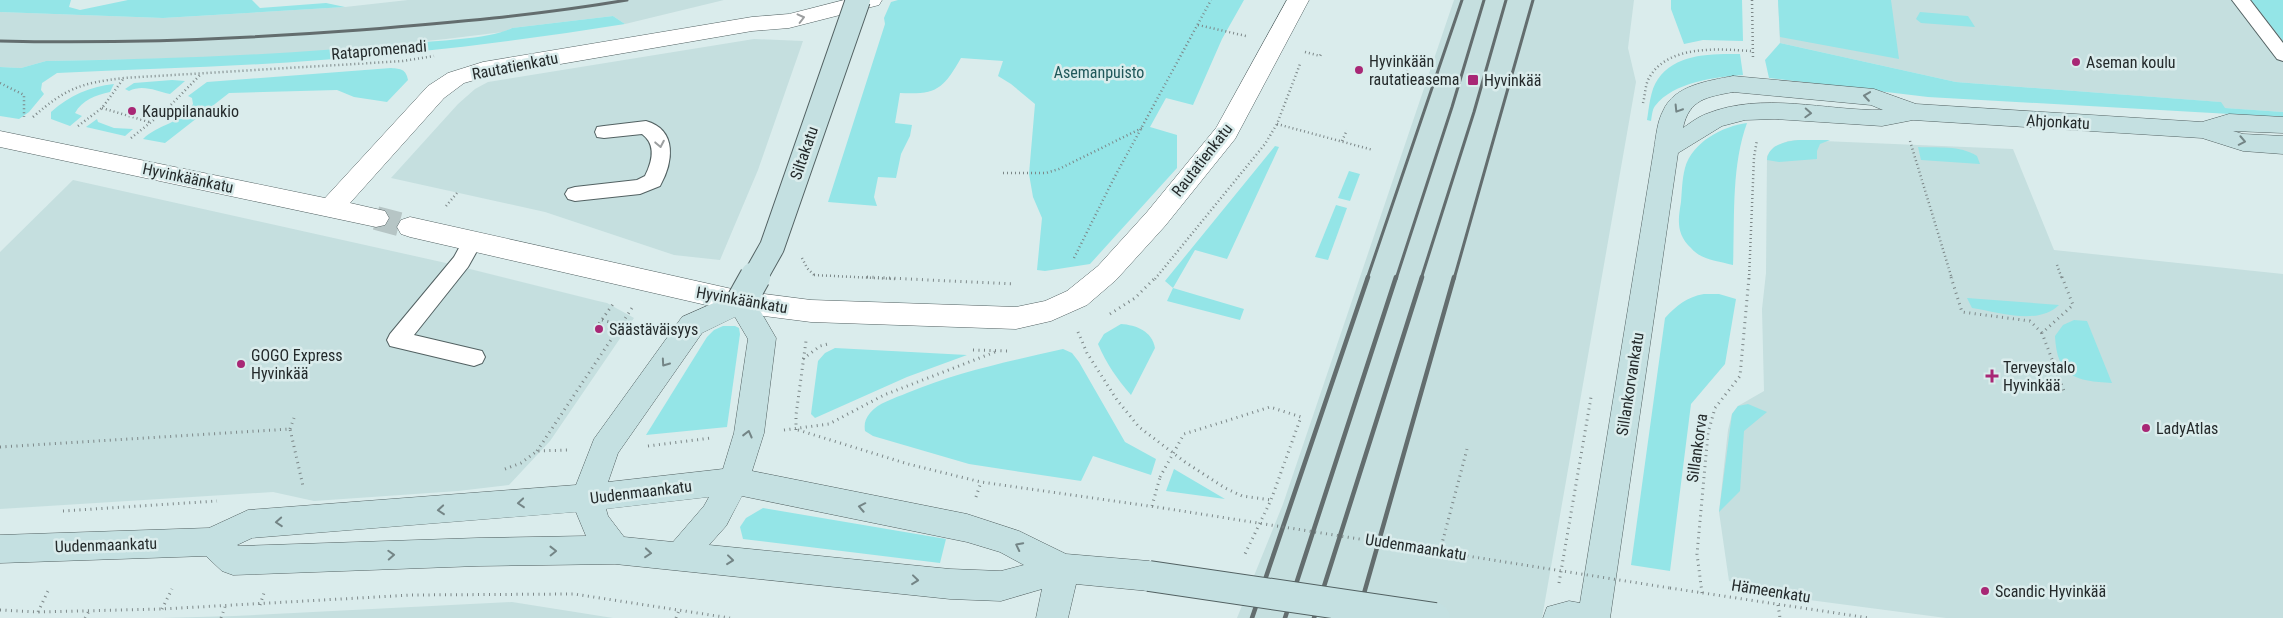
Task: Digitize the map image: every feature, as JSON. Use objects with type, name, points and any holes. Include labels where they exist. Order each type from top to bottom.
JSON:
[{"type":"main road","name":"Siltakatu","points":[[741,302],[772,247],[858,0]]},
{"type":"main road","name":"Ahjonkatu","points":[[1712,88],[1733,84],[1757,85],[1874,97],[1913,112]]},
{"type":"main road","name":"Sillankorvankatu","points":[[1594,618],[1666,149],[1674,112],[1684,100],[1712,88]]},
{"type":"main road","name":"Ahjonkatu","points":[[1666,149],[1714,120],[1729,114],[1775,111],[1882,118],[1913,112],[2203,130],[2243,142],[2283,145]]},
{"type":"main road","name":"Ahjonkatu","points":[[2203,130],[2229,122],[2283,125]]},
{"type":"main road","points":[[615,550],[595,523],[588,498],[605,448],[692,325],[741,302],[762,338],[749,433],[734,481],[715,516],[682,555]]},
{"type":"main road","name":"Uudenmaankatu","points":[[0,549],[212,542],[248,524],[588,498],[734,481],[967,528],[1008,541],[1063,568],[1149,576],[1435,618]]},
{"type":"main road","name":"Uudenmaankatu","points":[[212,542],[233,561],[468,552],[615,550],[682,555],[950,584],[1002,586],[1063,568]]},
{"type":"main road","points":[[1052,618],[1063,568]]},
{"type":"main road","points":[[1559,618],[1569,616],[1579,618]]},
{"type":"street","name":"Rautatienkatu","points":[[752,24],[784,6],[803,0]]},
{"type":"street","name":"Rautatienkatu","points":[[331,208],[436,92],[456,78],[483,70],[752,24],[789,21],[871,0]]},
{"type":"street","name":"Rautatienkatu","points":[[1077,298],[1094,285],[1156,219],[1226,133],[1298,0]]},
{"type":"street","name":"Hyvinkäänkatu","points":[[0,140],[376,218]]},
{"type":"street","name":"Hyvinkäänkatu","points":[[410,227],[741,302],[811,311],[1016,318],[1051,310],[1077,298]]},
{"type":"lane","points":[[2241,0],[2283,55]]},
{"type":"lane","points":[[574,194],[640,187],[653,181],[659,168],[661,154],[660,141],[657,134],[646,127],[604,132]]},
{"type":"lane","points":[[472,242],[461,262],[398,340],[474,357]]},
{"type":"path","points":[[1069,263],[1074,258],[1090,230],[1113,180],[1211,0]]},
{"type":"path","points":[[1305,51],[1320,56],[1322,54],[1317,52]]},
{"type":"path","name":"Ratapromenadi","points":[[31,119],[65,90],[83,82],[440,56]]},
{"type":"path","points":[[1265,144],[1276,124],[1301,61]]},
{"type":"path","points":[[1402,73],[1406,74]]},
{"type":"path","points":[[125,143],[165,111],[200,74]]},
{"type":"path","points":[[71,132],[102,108],[124,78]]},
{"type":"path","points":[[0,83],[24,95],[24,125]]},
{"type":"path","points":[[102,108],[150,122]]},
{"type":"path","points":[[1276,124],[1373,150]]},
{"type":"path","points":[[1003,173],[1046,173],[1059,169],[1142,128]]},
{"type":"path","points":[[1342,141],[1347,130]]},
{"type":"path","points":[[1910,140],[1962,312],[2030,321],[2042,334],[2064,391]]},
{"type":"path","points":[[446,207],[457,193]]},
{"type":"path","points":[[2042,334],[2049,325],[2070,310],[2073,305],[2057,266]]},
{"type":"path","points":[[814,275],[1022,285]]},
{"type":"path","points":[[498,471],[521,463],[537,451],[651,283]]},
{"type":"path","name":"Sillankorva","points":[[1702,593],[1697,554],[1708,433],[1715,408],[1740,376],[1749,284]]},
{"type":"path","points":[[596,328],[617,299]]},
{"type":"path","points":[[811,311],[796,415],[796,430],[829,424],[884,395],[995,352]]},
{"type":"path","points":[[602,320],[621,325]]},
{"type":"path","points":[[1078,332],[1087,353],[1117,400],[1140,427],[1185,462],[1225,488],[1242,496],[1271,500]]},
{"type":"path","points":[[1152,506],[1160,477],[1184,434],[1270,407],[1301,417],[1271,500],[1242,560]]},
{"type":"path","points":[[294,418],[290,429],[304,484],[296,486]]},
{"type":"path","points":[[0,447],[290,429]]},
{"type":"path","name":"Uudenmaankatu","points":[[796,430],[908,464],[981,482],[1152,506],[1670,588]]},
{"type":"path","points":[[641,447],[716,437]]},
{"type":"path","points":[[1440,551],[1467,449]]},
{"type":"path","points":[[537,451],[577,450]]},
{"type":"path","points":[[58,511],[222,500]]},
{"type":"path","name":"Hämeenkatu","points":[[1670,588],[1869,618]]},
{"type":"path","points":[[162,609],[172,589]]},
{"type":"path","points":[[38,612],[48,591]]},
{"type":"path","points":[[0,610],[38,612],[162,609],[225,607],[412,595],[574,594],[730,618]]},
{"type":"path","points":[[1778,605],[1780,618]]},
{"type":"path","points":[[220,618],[225,607]]},
{"type":"path","points":[[676,618],[679,610]]},
{"type":"path","points":[[85,618],[89,611]]},
{"type":"shaded area","points":[[408,0],[724,0],[625,24],[613,16],[512,28],[503,32],[337,50],[246,57],[46,61],[21,68],[0,67],[0,12],[163,18],[345,7]]},
{"type":"shaded area","points":[[1454,0],[1634,0],[1628,48],[1636,82],[1542,618],[1237,618],[1283,504]]},
{"type":"shaded area","name":"Aseman koulu","points":[[1778,0],[2283,0],[2283,112],[2224,108],[2220,102],[1956,82],[1780,43]]},
{"type":"shaded area","points":[[754,39],[803,41],[758,170],[720,260],[674,255],[545,212],[391,178],[458,104],[475,89],[488,82]]},
{"type":"shaded area","points":[[1788,141],[2013,149],[2054,250],[2283,274],[2283,618],[1946,618],[1779,596],[1729,581],[1719,512],[1728,430],[1732,414],[1738,406],[1764,391],[1762,309],[1766,273],[1767,156],[1774,147]]},
{"type":"shaded area","points":[[73,180],[446,263],[607,303],[634,318],[550,441],[509,485],[458,491],[314,501],[273,492],[0,509],[0,252]]},
{"type":"shaded area","points":[[512,602],[613,618],[161,618],[234,616]]},
{"type":"green space","points":[[0,0],[71,0],[69,7],[80,10],[128,0],[252,0],[260,8],[326,3],[345,7],[163,18],[0,12]]},
{"type":"green space","name":"Asemanpuisto","points":[[898,0],[1244,0],[1222,39],[1193,105],[1166,98],[1150,127],[1177,135],[1177,168],[1090,264],[1045,271],[1037,270],[1042,218],[1033,197],[1029,174],[1035,104],[998,76],[1003,61],[961,58],[949,77],[938,88],[923,93],[900,93],[895,123],[912,125],[910,136],[901,154],[896,178],[878,177],[874,197],[877,206],[828,202],[885,24],[884,18],[891,2]]},
{"type":"green space","points":[[1671,0],[1742,0],[1743,41],[1703,40],[1684,44],[1671,9]]},
{"type":"green space","points":[[1778,0],[1891,0],[1899,59],[1780,37]]},
{"type":"green space","points":[[2251,0],[2283,0],[2283,41]]},
{"type":"green space","points":[[1920,12],[1968,16],[1975,27],[1921,23],[1916,19]]},
{"type":"green space","points":[[613,16],[625,24],[511,41],[397,54],[255,64],[57,73],[42,83],[41,90],[44,94],[29,112],[19,119],[0,116],[0,67],[21,68],[46,61],[182,58],[317,51],[476,37],[512,28]]},
{"type":"green space","points":[[1780,43],[1956,82],[2221,102],[2225,108],[2283,112],[2283,117],[1928,97],[1769,78],[1765,60]]},
{"type":"green space","points":[[1740,54],[1743,75],[1708,79],[1673,91],[1655,106],[1651,121],[1647,120],[1650,99],[1655,83],[1674,64],[1706,55]]},
{"type":"green space","points":[[391,68],[403,70],[408,80],[387,102],[354,97],[337,90],[229,93],[165,143],[143,139],[188,111],[193,104],[192,98],[188,96],[207,82]]},
{"type":"green space","points":[[172,80],[185,81],[170,94],[144,88],[129,91],[125,89],[134,83]]},
{"type":"green space","points":[[114,84],[110,92],[85,101],[75,113],[82,116],[70,126],[51,119],[51,112],[73,96],[96,87]]},
{"type":"green space","points":[[97,119],[98,122],[114,128],[133,129],[125,136],[86,127]]},
{"type":"green space","points":[[1747,123],[1738,157],[1736,175],[1733,265],[1710,260],[1695,252],[1686,243],[1680,232],[1679,215],[1684,172],[1694,150],[1701,143],[1719,132]]},
{"type":"green space","points":[[1830,140],[1820,144],[1817,151],[1817,159],[1779,162],[1767,160],[1774,147],[1789,141]]},
{"type":"green space","points":[[1275,146],[1279,147],[1227,259],[1195,250],[1173,288],[1165,281]]},
{"type":"green space","points":[[1918,147],[1963,150],[1977,156],[1980,164],[1921,160]]},
{"type":"green space","points":[[1349,171],[1360,174],[1350,201],[1338,198]]},
{"type":"green space","points":[[1336,205],[1347,208],[1328,260],[1315,257]]},
{"type":"green space","points":[[1173,288],[1244,309],[1240,320],[1167,301]]},
{"type":"green space","points":[[1704,294],[1719,294],[1736,299],[1725,364],[1691,404],[1670,571],[1631,565],[1665,318],[1683,302]]},
{"type":"green space","points":[[1967,298],[2059,305],[2040,315],[2017,316],[1972,308]]},
{"type":"green space","points":[[2074,320],[2087,321],[2112,383],[2088,381],[2078,378],[2064,368],[2057,350],[2055,336],[2063,325]]},
{"type":"green space","points":[[1121,324],[1138,328],[1147,333],[1151,337],[1155,348],[1131,395],[1112,371],[1098,344],[1104,334]]},
{"type":"green space","points":[[723,326],[735,326],[739,328],[740,334],[727,427],[646,435],[707,337],[714,330]]},
{"type":"green space","points":[[835,348],[967,355],[907,377],[815,418],[811,414],[818,361],[825,353]]},
{"type":"green space","points":[[1063,349],[1072,353],[1079,362],[1125,442],[1156,459],[1151,475],[1093,456],[1081,481],[969,464],[873,436],[865,431],[865,422],[873,409],[892,399],[964,373]]},
{"type":"green space","points":[[1748,404],[1767,412],[1744,431],[1740,491],[1719,512],[1732,414],[1738,406]]},
{"type":"green space","points":[[1174,469],[1225,499],[1166,491]]},
{"type":"green space","points":[[763,508],[946,539],[940,563],[743,539],[740,527],[746,518]]},
{"type":"tunnel","points":[[376,218],[410,227]]},
{"type":"railway","points":[[0,41],[135,41],[315,33],[494,18],[627,0]]},
{"type":"railway","points":[[1367,279],[1462,0]]},
{"type":"railway","points":[[1396,279],[1452,107],[1484,0]]},
{"type":"railway","points":[[1421,279],[1474,112],[1506,0]]},
{"type":"railway","points":[[1454,279],[1533,0]]},
{"type":"railway","points":[[1252,618],[1368,277]]},
{"type":"railway","points":[[1285,618],[1396,277]]},
{"type":"railway","points":[[1314,618],[1422,277]]},
{"type":"railway","points":[[1357,618],[1454,277]]},
{"type":"place","name":"Aseman koulu","points":[[2076,62]]},
{"type":"place","name":"Hyvinkään rautatieasema","points":[[1359,70]]},
{"type":"place","name":"Hyvinkää","points":[[1473,80]]},
{"type":"place","name":"Kauppilanaukio","points":[[132,111]]},
{"type":"place","name":"Säästäväisyys","points":[[599,329]]},
{"type":"place","name":"GOGO Express Hyvinkää","points":[[241,364]]},
{"type":"place","name":"Terveystalo Hyvinkää","points":[[1992,376]]},
{"type":"place","name":"LadyAtlas","points":[[2146,428]]},
{"type":"place","name":"Scandic Hyvinkää","points":[[1985,591]]}]
